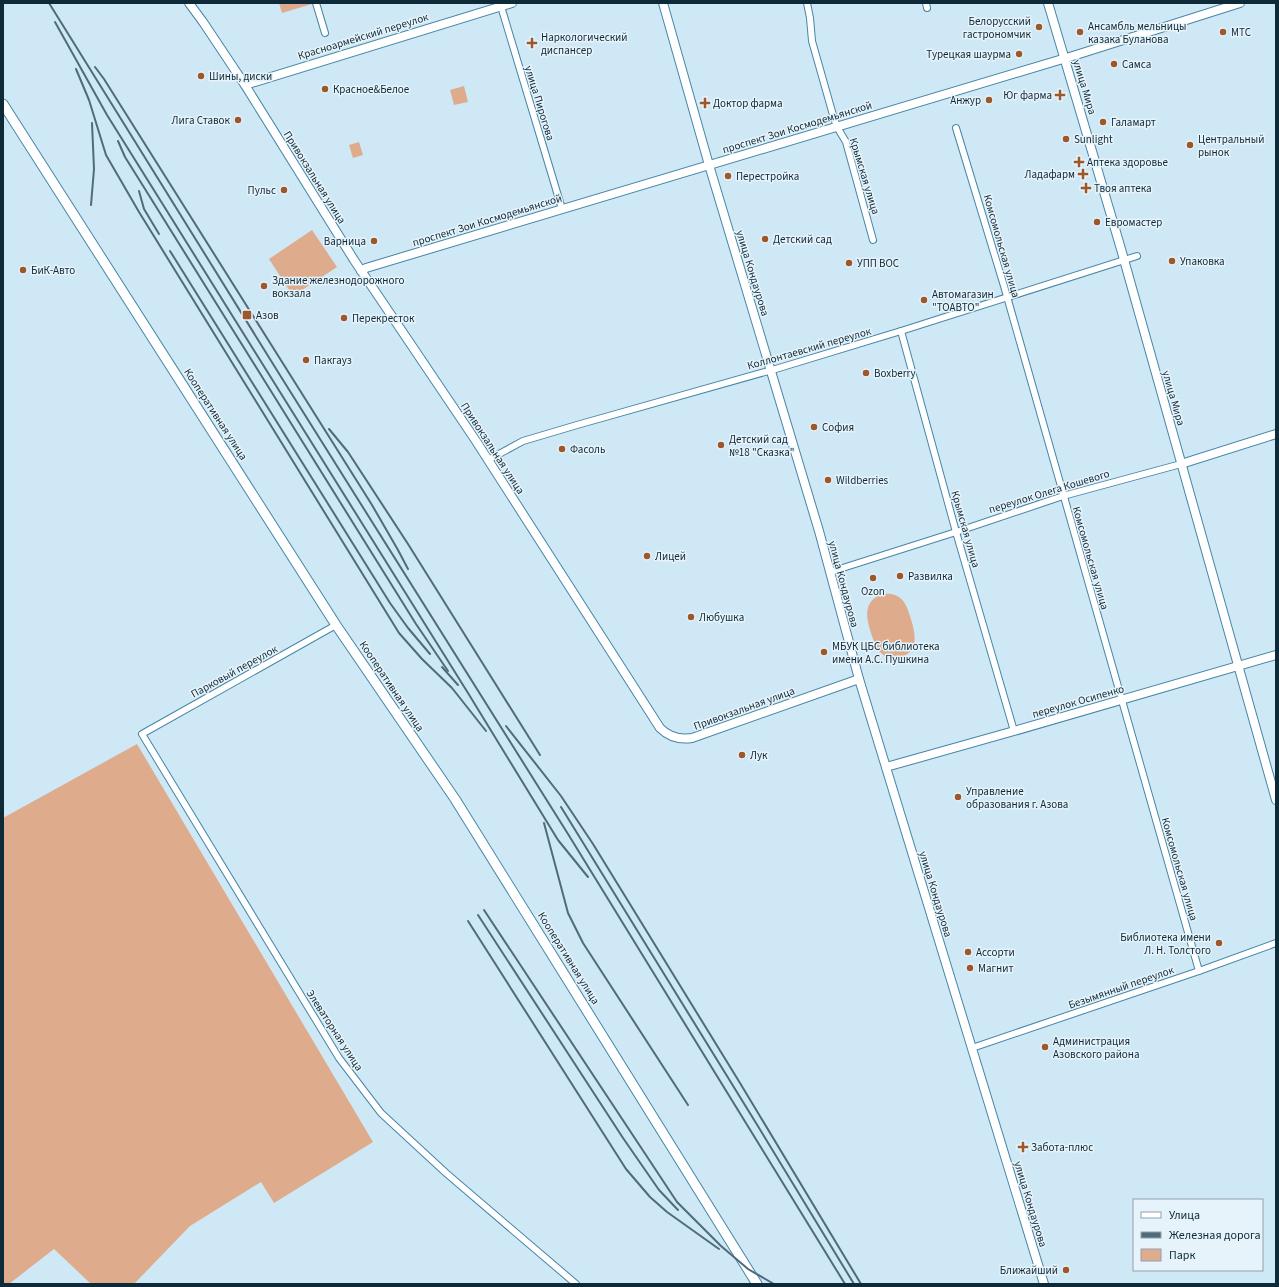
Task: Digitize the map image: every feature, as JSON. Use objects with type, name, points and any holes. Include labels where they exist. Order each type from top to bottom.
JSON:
[{"type":"main road","name":"Кооперативная улица","points":[[3,104],[336,625],[455,799],[757,1284]]},
{"type":"street","name":"Привокзальная улица","points":[[189,3],[244,85],[362,271],[488,460],[660,728],[673,738],[685,740],[860,679]]},
{"type":"street","points":[[316,3],[325,33]]},
{"type":"street","name":"Красноармейский переулок","points":[[244,85],[500,5],[512,3]]},
{"type":"street","name":"улица Кондаурова","points":[[663,3],[709,165],[819,531],[886,767],[1044,1284]]},
{"type":"street","name":"Крымская улица","points":[[807,3],[814,45],[833,115],[837,127],[846,142],[873,240]]},
{"type":"street","name":"улица Мира","points":[[1048,3],[1124,260],[1237,666],[1276,800]]},
{"type":"street","name":"проспект Зои Космодемьянской","points":[[362,271],[366,268],[1065,58],[1240,3]]},
{"type":"street","name":"улица Пирогова","points":[[500,5],[562,209]]},
{"type":"street","name":"Комсомольская улица","points":[[956,128],[1007,298],[1199,971]]},
{"type":"street","name":"Коллонтаевский переулок","points":[[488,460],[523,441],[901,331],[1137,256]]},
{"type":"street","name":"Крымская улица","points":[[901,331],[956,532],[1014,731]]},
{"type":"street","name":"переулок Олега Кошевого","points":[[830,572],[1063,496],[1181,464],[1276,434]]},
{"type":"street","name":"Парковый переулок","points":[[142,734],[336,625]]},
{"type":"street","name":"переулок Осипенко","points":[[886,767],[1276,655]]},
{"type":"street","name":"Элеваторная улица","points":[[142,734],[339,1058],[381,1113],[446,1173],[576,1284]]},
{"type":"street","name":"Безымянный переулок","points":[[972,1048],[1199,971],[1276,943]]},
{"type":"green space","points":[[279,3],[311,3],[312,4],[282,13]]},
{"type":"green space","points":[[464,86],[468,102],[454,105],[450,90]]},
{"type":"green space","points":[[359,142],[363,155],[353,158],[349,145]]},
{"type":"green space","points":[[312,230],[337,267],[293,296],[269,259]]},
{"type":"green space","points":[[882,594],[889,594],[899,597],[907,608],[915,636],[911,651],[906,655],[893,658],[884,655],[877,648],[871,633],[867,615],[869,605],[876,597]]},
{"type":"green space","points":[[137,744],[373,1142],[274,1203],[261,1182],[190,1226],[134,1284],[91,1284],[54,1249],[9,1284],[3,1284],[3,818]]},
{"type":"railway","points":[[49,3],[283,380],[568,834],[845,1284]]},
{"type":"railway","points":[[55,22],[107,115],[468,693],[558,840],[588,877]]},
{"type":"railway","points":[[95,67],[372,505],[408,569]]},
{"type":"railway","points":[[76,69],[89,100],[106,155],[139,212],[399,633],[422,659],[452,688],[486,731]]},
{"type":"railway","points":[[91,205],[94,169],[92,123]]},
{"type":"railway","points":[[118,141],[125,157],[416,624],[448,671]]},
{"type":"railway","points":[[139,191],[144,209],[159,234]]},
{"type":"railway","points":[[170,251],[390,603],[408,628],[430,654]]},
{"type":"railway","points":[[329,429],[348,452],[408,544],[540,755]]},
{"type":"railway","points":[[442,667],[458,685]]},
{"type":"railway","points":[[506,726],[561,796],[593,844],[740,1083],[861,1284]]},
{"type":"railway","points":[[561,807],[854,1284]]},
{"type":"railway","points":[[544,823],[568,913],[583,943],[688,1105]]},
{"type":"railway","points":[[484,910],[677,1202],[721,1246],[748,1269],[774,1284]]},
{"type":"railway","points":[[478,915],[623,1138],[659,1190],[678,1210]]},
{"type":"railway","points":[[468,921],[626,1169],[650,1197],[667,1212],[719,1249]]},
{"type":"place","name":"Белорусский гастрономчик","points":[[1039,27]]},
{"type":"place","name":"Ансамбль мельницы казака Буланова","points":[[1080,32]]},
{"type":"place","name":"МТС","points":[[1223,32]]},
{"type":"place","name":"Наркологический диспансер","points":[[532,43]]},
{"type":"place","name":"Турецкая шаурма","points":[[1019,54]]},
{"type":"place","name":"Самса","points":[[1114,64]]},
{"type":"place","name":"Шины, диски","points":[[201,76]]},
{"type":"place","name":"Красное&Белое","points":[[325,89]]},
{"type":"place","name":"Юг фарма","points":[[1060,95]]},
{"type":"place","name":"Анжур","points":[[989,100]]},
{"type":"place","name":"Доктор фарма","points":[[705,103]]},
{"type":"place","name":"Лига Ставок","points":[[238,120]]},
{"type":"place","name":"Галамарт","points":[[1103,122]]},
{"type":"place","name":"Sunlight","points":[[1066,139]]},
{"type":"place","name":"Центральный рынок","points":[[1190,145]]},
{"type":"place","name":"Аптека здоровье","points":[[1079,162]]},
{"type":"place","name":"Ладафарм","points":[[1083,174]]},
{"type":"place","name":"Перестройка","points":[[728,176]]},
{"type":"place","name":"Твоя аптека","points":[[1086,188]]},
{"type":"place","name":"Пульс","points":[[284,190]]},
{"type":"place","name":"Евромастер","points":[[1097,222]]},
{"type":"place","name":"Детский сад","points":[[765,239]]},
{"type":"place","name":"Варница","points":[[374,241]]},
{"type":"place","name":"Упаковка","points":[[1172,261]]},
{"type":"place","name":"УПП ВОС","points":[[849,263]]},
{"type":"place","name":"БиК-Авто","points":[[23,270]]},
{"type":"place","name":"Здание железнодорожного вокзала","points":[[264,286]]},
{"type":"place","name":"Автомагазин \"ТОАВТО\"","points":[[924,300]]},
{"type":"place","name":"Азов","points":[[247,315]]},
{"type":"place","name":"Перекресток","points":[[344,318]]},
{"type":"place","name":"Пакгауз","points":[[306,360]]},
{"type":"place","name":"Boxberry","points":[[866,373]]},
{"type":"place","name":"София","points":[[814,427]]},
{"type":"place","name":"Детский сад №18 \"Сказка\"","points":[[721,445]]},
{"type":"place","name":"Фасоль","points":[[562,449]]},
{"type":"place","name":"Wildberries","points":[[828,480]]},
{"type":"place","name":"Лицей","points":[[647,556]]},
{"type":"place","name":"Развилка","points":[[900,576]]},
{"type":"place","name":"Ozon","points":[[873,578]]},
{"type":"place","name":"Любушка","points":[[691,617]]},
{"type":"place","name":"МБУК ЦБС библиотека имени А.С. Пушкина","points":[[824,652]]},
{"type":"place","name":"Лук","points":[[742,755]]},
{"type":"place","name":"Управление образования г. Азова","points":[[958,797]]},
{"type":"place","name":"Библиотека имени Л. Н. Толстого","points":[[1219,943]]},
{"type":"place","name":"Ассорти","points":[[968,952]]},
{"type":"place","name":"Магнит","points":[[970,968]]},
{"type":"place","name":"Администрация Азовского района","points":[[1045,1047]]},
{"type":"place","name":"Забота-плюс","points":[[1023,1147]]},
{"type":"place","name":"Ближайший","points":[[1066,1270]]}]
